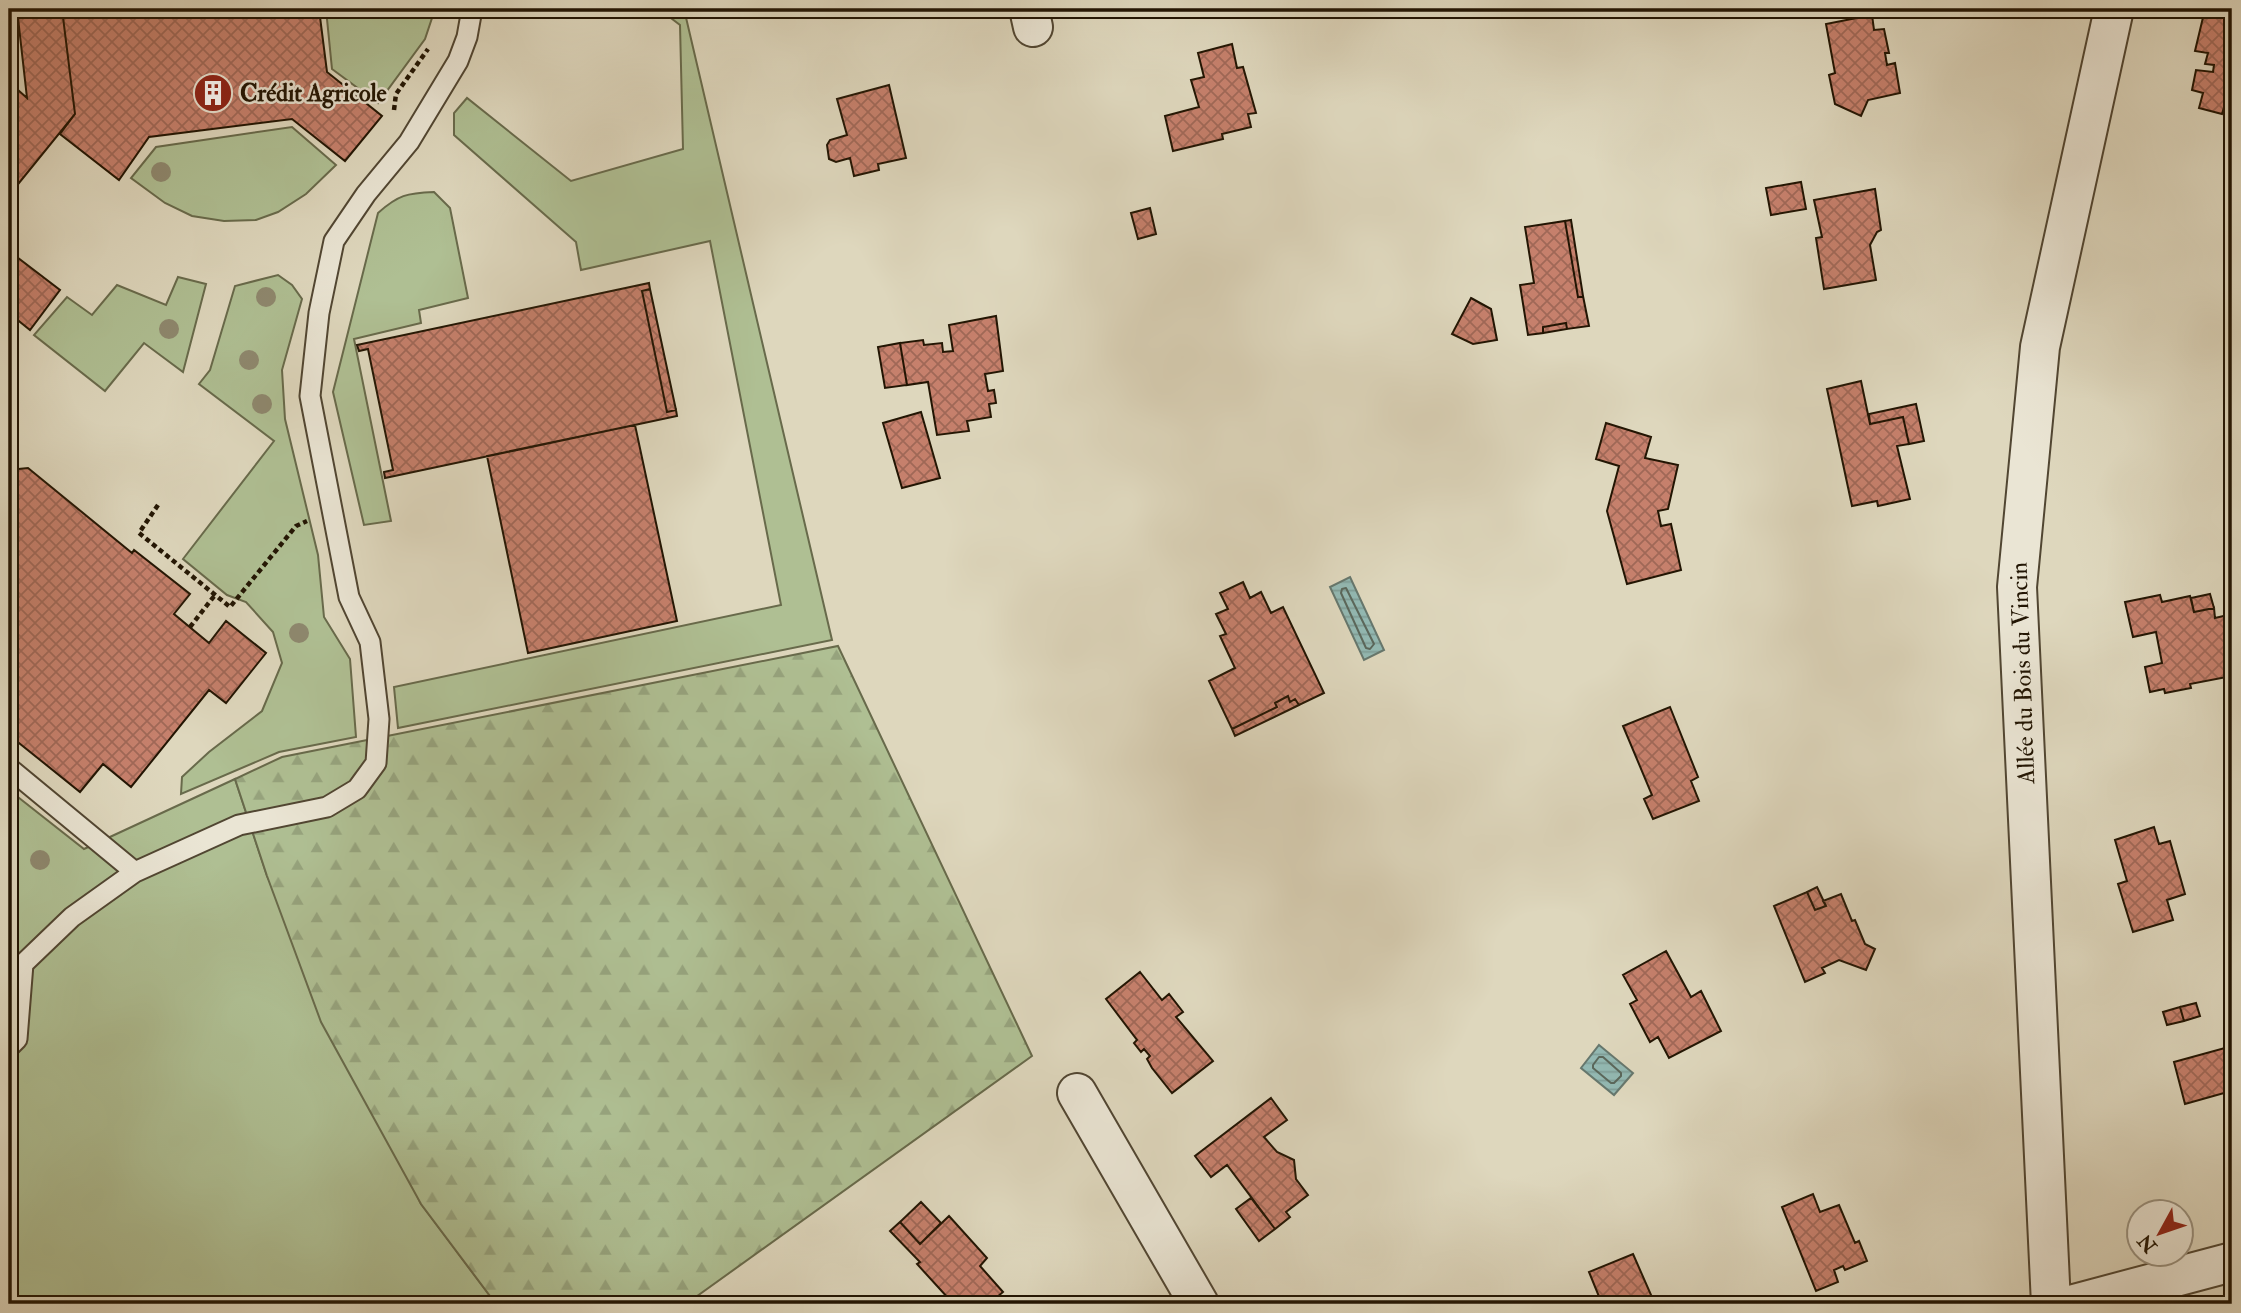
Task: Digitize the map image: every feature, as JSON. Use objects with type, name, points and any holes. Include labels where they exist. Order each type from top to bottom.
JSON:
[{"type":"street","name":"Allée du Bois du Vincin","points":[[2051,1304],[2017,587],[2039,347],[2114,9]]},
{"type":"street","points":[[1077,1093],[1199,1304]]},
{"type":"street","points":[[2074,1304],[2232,1262]]},
{"type":"lane","points":[[9,1047],[17,1039],[16,969],[72,917],[135,872],[239,825],[327,807],[357,789],[376,763],[379,719],[370,642],[349,597],[310,396],[319,313],[334,241],[366,194],[409,142],[458,61],[467,37],[472,9]]},
{"type":"lane","points":[[9,768],[135,872]]},
{"type":"path","points":[[190,627],[215,595]]},
{"type":"green space","points":[[326,9],[435,9],[425,39],[378,103],[332,69]]},
{"type":"green space","points":[[659,9],[684,9],[832,640],[398,728],[394,687],[781,605],[710,241],[581,270],[576,242],[454,135],[454,113],[467,98],[571,181],[683,149],[680,25]]},
{"type":"green space","points":[[292,127],[336,165],[306,194],[278,212],[256,220],[224,221],[192,216],[165,203],[131,178],[156,147]]},
{"type":"green space","points":[[434,192],[450,208],[468,298],[419,310],[421,323],[354,339],[391,521],[364,525],[333,392],[378,213],[403,196]]},
{"type":"green space","points":[[278,275],[292,285],[302,299],[282,370],[285,419],[318,555],[324,617],[350,659],[356,737],[279,752],[181,794],[182,777],[209,752],[262,711],[282,663],[273,632],[246,602],[227,595],[183,559],[274,441],[199,384],[210,370],[235,286]]},
{"type":"green space","points":[[178,277],[206,284],[183,372],[144,343],[105,391],[34,335],[67,297],[92,315],[117,285],[166,305]]},
{"type":"green space","points":[[838,646],[1032,1056],[686,1304],[496,1304],[421,1204],[321,1022],[267,876],[235,779],[282,757]]},
{"type":"green space","points":[[235,779],[267,876],[421,1204],[496,1304],[9,1304],[9,790],[84,849]]},
{"type":"water","points":[[1350,577],[1384,650],[1364,660],[1330,587]]},
{"type":"water","points":[[1599,1045],[1633,1073],[1614,1095],[1581,1068]]},
{"type":"building","points":[[17,9],[62,9],[75,114],[19,183],[9,174],[9,82],[27,98]]},
{"type":"building","name":"Crédit Agricole","points":[[62,9],[319,9],[327,72],[382,116],[345,161],[292,119],[149,137],[119,180],[60,134],[75,114]]},
{"type":"building","points":[[2205,9],[2232,12],[2232,102],[2226,101],[2222,114],[2199,108],[2203,93],[2192,90],[2196,70],[2213,72],[2214,65],[2205,64],[2208,53],[2195,51]]},
{"type":"building","points":[[1872,15],[1874,30],[1884,29],[1889,53],[1885,53],[1887,65],[1895,63],[1900,93],[1868,100],[1861,116],[1835,104],[1829,75],[1835,73],[1826,24]]},
{"type":"building","points":[[1232,44],[1237,68],[1243,67],[1256,113],[1248,114],[1251,127],[1222,134],[1223,139],[1173,151],[1165,116],[1199,107],[1191,80],[1204,77],[1198,53]]},
{"type":"building","points":[[889,85],[906,158],[878,164],[879,170],[854,176],[850,158],[836,162],[829,159],[827,145],[830,140],[847,135],[837,99]]},
{"type":"building","points":[[1801,182],[1806,209],[1771,215],[1766,188]]},
{"type":"building","points":[[1875,189],[1881,230],[1870,245],[1876,280],[1824,289],[1816,238],[1822,237],[1814,200]]},
{"type":"building","points":[[1150,208],[1156,234],[1138,239],[1131,213]]},
{"type":"building","points":[[1571,220],[1583,296],[1578,297],[1565,221]]},
{"type":"building","points":[[1565,221],[1578,297],[1583,296],[1589,326],[1567,329],[1566,323],[1543,327],[1543,333],[1528,335],[1520,285],[1534,283],[1525,227]]},
{"type":"building","points":[[9,251],[60,290],[30,330],[9,313]]},
{"type":"building","points":[[649,283],[650,289],[642,291],[667,412],[676,410],[677,416],[385,478],[384,472],[393,470],[368,349],[359,351],[357,345]]},
{"type":"building","points":[[650,289],[676,410],[667,412],[642,291]]},
{"type":"building","points":[[1471,298],[1491,309],[1497,340],[1473,344],[1452,334]]},
{"type":"building","points":[[996,316],[1003,371],[985,374],[988,391],[994,390],[996,403],[989,404],[991,417],[967,421],[969,431],[937,435],[928,382],[907,385],[900,343],[923,340],[924,345],[942,343],[943,352],[953,351],[949,325]]},
{"type":"building","points":[[1566,323],[1567,329],[1543,333],[1543,327]]},
{"type":"building","points":[[900,343],[907,385],[885,388],[878,347]]},
{"type":"building","points":[[1861,381],[1870,424],[1903,417],[1909,444],[1897,446],[1910,499],[1878,506],[1877,501],[1852,506],[1827,389]]},
{"type":"building","points":[[1916,404],[1924,441],[1909,444],[1903,417],[1870,424],[1869,414]]},
{"type":"building","points":[[921,412],[940,478],[902,488],[883,423]]},
{"type":"building","points":[[1606,423],[1651,437],[1645,458],[1678,465],[1668,509],[1658,511],[1661,526],[1671,524],[1681,570],[1627,584],[1607,511],[1619,466],[1596,459]]},
{"type":"building","points":[[635,425],[677,621],[528,653],[487,456]]},
{"type":"building","points":[[28,468],[132,553],[134,550],[190,594],[174,614],[209,643],[226,621],[266,653],[226,703],[209,690],[131,787],[103,764],[80,792],[9,735],[9,470]]},
{"type":"building","points":[[1243,582],[1250,598],[1261,592],[1271,613],[1283,607],[1324,693],[1299,705],[1295,699],[1290,702],[1288,696],[1275,703],[1277,707],[1232,729],[1209,681],[1235,668],[1220,636],[1226,634],[1216,614],[1228,609],[1220,593]]},
{"type":"building","points":[[2210,594],[2214,608],[2194,612],[2191,598]]},
{"type":"building","points":[[2160,595],[2162,602],[2190,596],[2194,612],[2214,608],[2215,618],[2232,614],[2232,638],[2226,640],[2232,676],[2190,684],[2191,688],[2165,693],[2164,689],[2150,692],[2145,667],[2162,663],[2156,632],[2133,637],[2125,602]]},
{"type":"building","points":[[1288,696],[1290,702],[1295,699],[1299,705],[1235,736],[1232,729],[1277,707],[1275,703]]},
{"type":"building","points":[[1670,707],[1698,777],[1691,781],[1699,801],[1653,819],[1644,799],[1652,795],[1623,726]]},
{"type":"building","points":[[2154,827],[2159,844],[2170,841],[2185,894],[2167,900],[2173,920],[2133,932],[2118,884],[2127,881],[2115,840]]},
{"type":"building","points":[[1817,887],[1826,906],[1815,910],[1807,892]]},
{"type":"building","points":[[1807,892],[1815,910],[1826,906],[1823,901],[1841,894],[1865,944],[1875,949],[1866,970],[1839,960],[1822,968],[1825,973],[1805,982],[1774,906]]},
{"type":"building","points":[[1666,951],[1691,997],[1701,991],[1721,1031],[1669,1058],[1658,1037],[1650,1042],[1630,1004],[1637,1000],[1623,975]]},
{"type":"building","points":[[1140,972],[1162,1000],[1169,994],[1183,1012],[1176,1017],[1213,1061],[1172,1093],[1152,1068],[1147,1059],[1150,1056],[1144,1049],[1141,1052],[1134,1043],[1137,1040],[1106,999]]},
{"type":"building","points":[[2196,1003],[2200,1016],[2184,1021],[2180,1007]]},
{"type":"building","points":[[2180,1007],[2184,1021],[2167,1025],[2163,1012]]},
{"type":"building","points":[[2232,1046],[2232,1097],[2225,1099],[2224,1093],[2185,1104],[2174,1062]]},
{"type":"building","points":[[1271,1098],[1287,1120],[1264,1137],[1277,1152],[1294,1160],[1296,1179],[1308,1195],[1286,1212],[1290,1217],[1275,1229],[1227,1165],[1211,1177],[1195,1156]]},
{"type":"building","points":[[1813,1194],[1820,1212],[1839,1205],[1855,1243],[1859,1241],[1867,1261],[1845,1270],[1843,1266],[1834,1270],[1838,1282],[1816,1291],[1782,1207]]},
{"type":"building","points":[[1251,1198],[1275,1229],[1259,1241],[1236,1209]]},
{"type":"building","points":[[921,1202],[941,1223],[920,1244],[900,1222]]},
{"type":"building","points":[[949,1216],[987,1258],[980,1266],[1003,1292],[989,1304],[943,1304],[949,1299],[917,1264],[920,1262],[890,1231],[900,1222],[920,1244]]},
{"type":"building","points":[[1633,1254],[1655,1304],[1602,1304],[1589,1272]]},
{"type":"place","name":"Crédit Agricole","points":[[213,93]]}]
